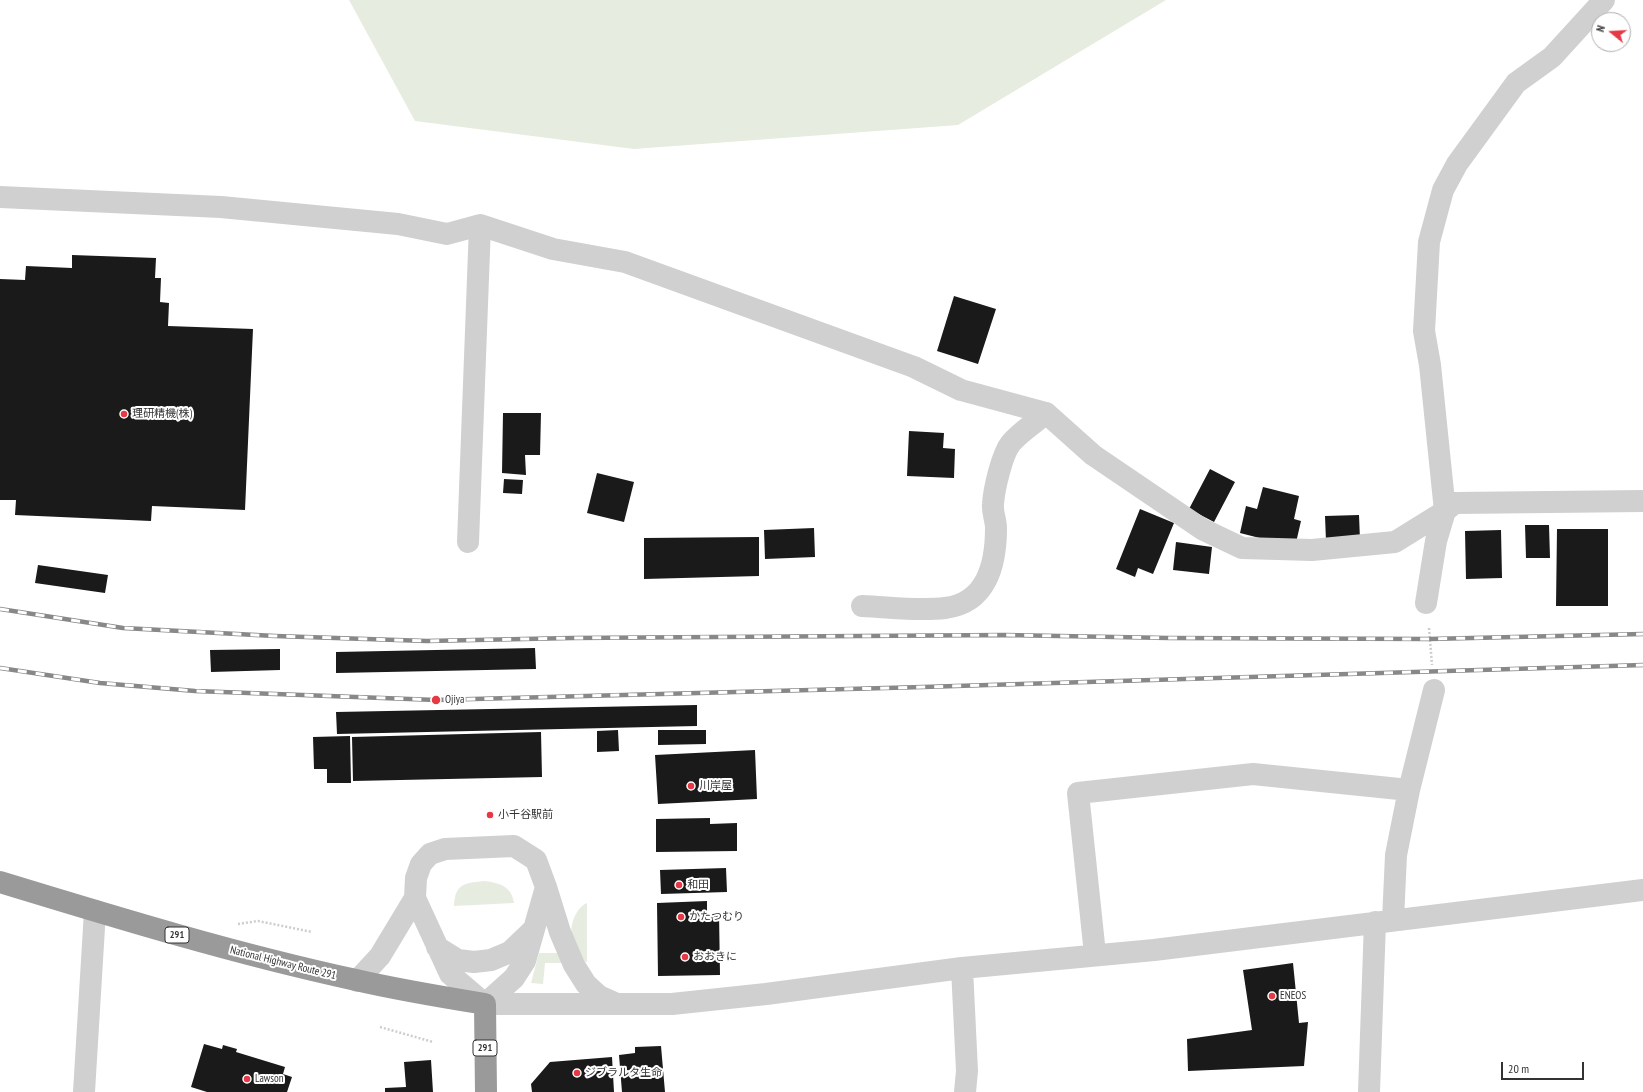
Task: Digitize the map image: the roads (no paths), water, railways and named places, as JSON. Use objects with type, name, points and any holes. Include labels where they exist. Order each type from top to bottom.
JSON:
[{"type":"highway","name":"National Highway Route 291","points":[[0,882],[208,944],[357,981],[485,1004]]},
{"type":"highway","name":"291","points":[[485,1004],[486,1092]]},
{"type":"street","points":[[1426,603],[1436,541],[1445,511],[1430,365],[1424,331],[1429,242],[1443,190],[1457,164],[1516,83],[1552,57],[1604,0]]},
{"type":"street","points":[[0,197],[221,207],[398,224],[447,234],[480,225],[553,250],[625,262],[914,367],[961,390],[1046,413],[1093,455],[1202,529],[1242,548],[1312,550],[1395,542],[1445,511],[1455,503],[1643,502]]},
{"type":"street","points":[[468,542],[480,225]]},
{"type":"street","points":[[862,606],[926,609],[946,608],[964,603],[977,594],[987,578],[995,559],[996,526],[992,506],[996,485],[1004,459],[1011,443],[1046,413]]},
{"type":"street","points":[[1369,1092],[1384,921],[1409,790],[1434,690]]},
{"type":"street","points":[[1095,954],[1078,793],[1253,774],[1409,790]]},
{"type":"street","points":[[617,1004],[599,996],[590,988],[574,965],[560,932],[536,860],[514,846],[445,849],[430,854],[421,864],[416,878],[416,898],[437,947],[450,974],[485,1004],[617,1004],[672,1004],[766,994],[962,968],[1095,954],[1154,950],[1643,890]]},
{"type":"street","points":[[485,1004],[514,978],[525,961],[546,887]]},
{"type":"street","points":[[357,981],[380,956],[416,898]]},
{"type":"street","points":[[84,1092],[95,910]]},
{"type":"street","points":[[437,947],[458,960],[474,962],[491,960],[510,952],[536,926]]},
{"type":"street","points":[[962,968],[967,1071],[965,1092]]},
{"type":"railway","points":[[0,609],[123,628],[275,636],[427,641],[572,638],[1005,635],[1169,638],[1429,639],[1643,634]]},
{"type":"railway","points":[[0,668],[100,683],[195,691],[436,700],[1643,665]]},
{"type":"place","name":"理研精機(株)","points":[[124,414]]},
{"type":"place","name":"Ojiya","points":[[436,700]]},
{"type":"place","name":"川岸屋","points":[[691,786]]},
{"type":"place","name":"小千谷駅前","points":[[490,815]]},
{"type":"place","name":"和田","points":[[679,885]]},
{"type":"place","name":"かたつむり","points":[[681,917]]},
{"type":"place","name":"おおきに","points":[[685,957]]},
{"type":"place","name":"ENEOS","points":[[1272,996]]},
{"type":"place","name":"ジブラルタ生命","points":[[577,1073]]},
{"type":"place","name":"Lawson","points":[[247,1079]]}]
